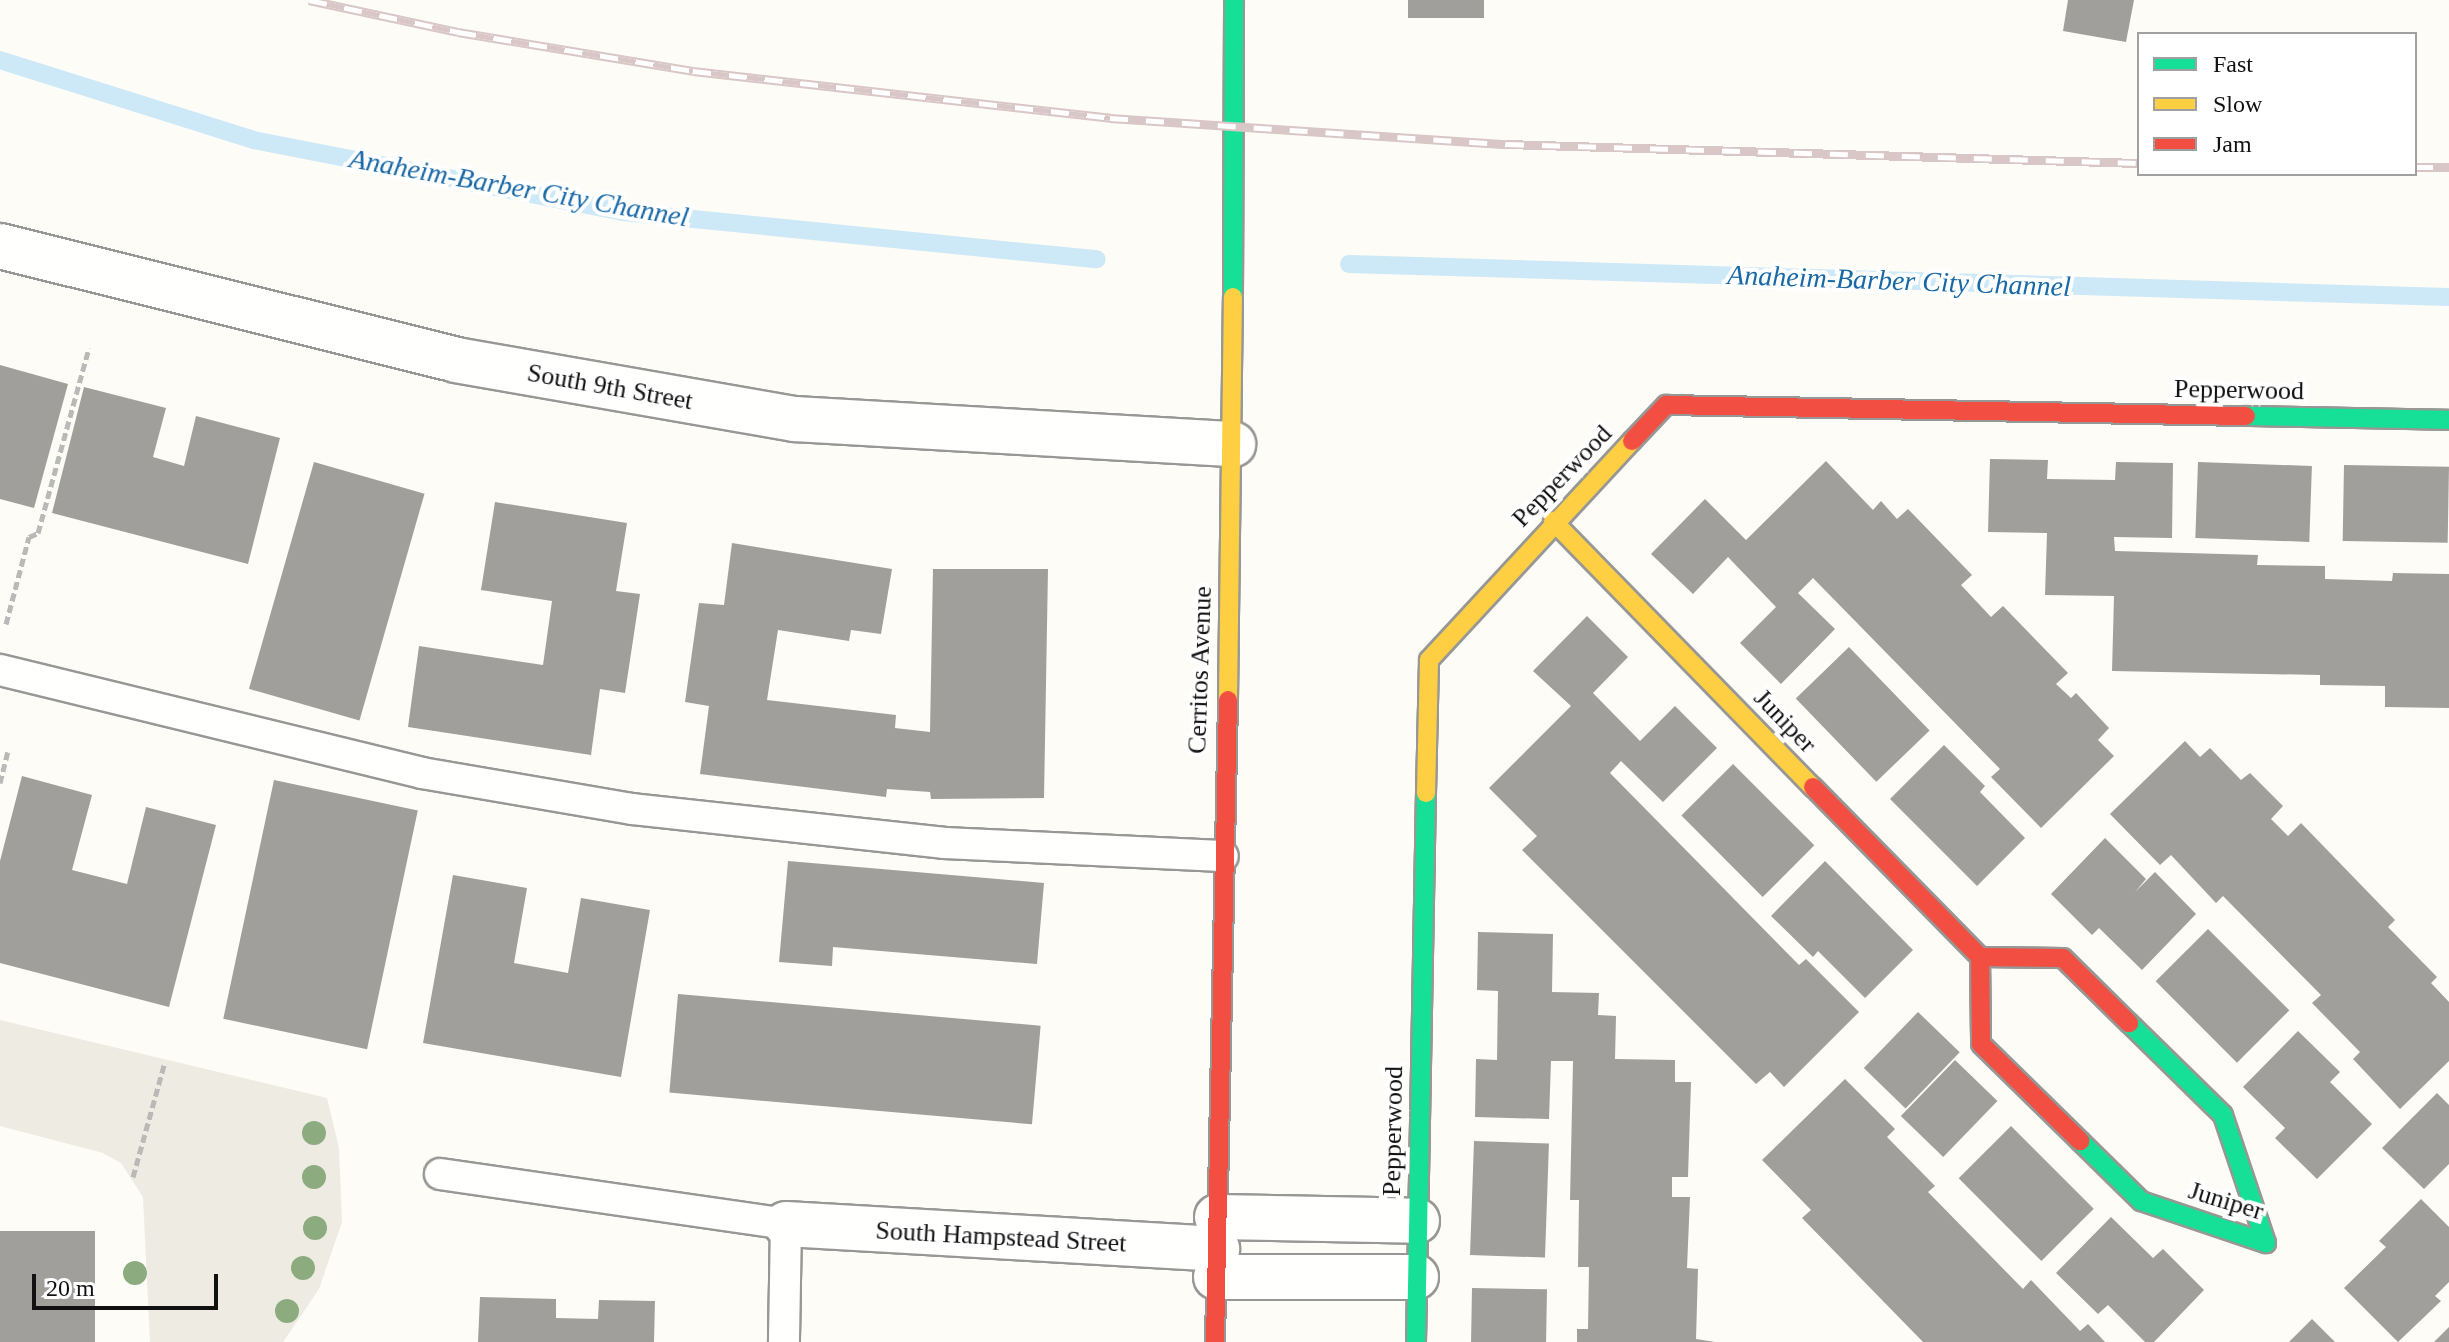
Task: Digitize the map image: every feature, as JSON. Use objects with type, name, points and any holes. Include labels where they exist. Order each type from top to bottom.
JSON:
[{"type":"street","name":"Cerritos Avenue","points":[[1215,1342],[1233,444],[1234,0]]},
{"type":"street","name":"South 9th Street","points":[[0,246],[456,360],[795,419],[1233,444]]},
{"type":"street","name":"Pepperwood","points":[[1416,1342],[1429,660],[1553,521],[1666,405],[2449,420]]},
{"type":"street","name":"Juniper","points":[[1553,521],[1980,957],[1981,1044],[1991,1055],[2141,1201],[2266,1243],[2223,1115],[2212,1104],[2063,958],[1980,957]]},
{"type":"street","name":"South Hampstead Street","points":[[1217,1248],[1417,1221]]},
{"type":"street","name":"South Hampstead Street","points":[[786,1224],[1217,1248],[1416,1277]]},
{"type":"lane","points":[[0,670],[422,773],[632,809],[944,843],[1223,856]]},
{"type":"lane","points":[[440,1174],[786,1224],[784,1342]]},
{"type":"path","points":[[6,624],[29,537],[38,533],[89,348]]},
{"type":"path","points":[[0,783],[8,752]]},
{"type":"path","points":[[133,1177],[165,1062]]},
{"type":"shaded area","points":[[0,1020],[327,1098],[339,1148],[342,1222],[319,1289],[283,1342],[150,1342],[143,1197],[121,1163],[103,1153],[0,1126]]},
{"type":"building","points":[[1408,0],[1484,0],[1484,18],[1408,18]]},
{"type":"building","points":[[2068,0],[2134,0],[2126,42],[2063,31]]},
{"type":"building","points":[[0,365],[68,384],[34,508],[0,499]]},
{"type":"building","points":[[84,387],[166,408],[153,457],[184,466],[196,416],[280,438],[248,564],[52,513]]},
{"type":"building","points":[[1990,459],[2048,460],[2047,479],[2115,480],[2116,462],[2173,463],[2172,538],[2114,537],[2115,551],[2258,555],[2257,565],[2325,566],[2325,579],[2392,581],[2393,573],[2449,574],[2449,708],[2385,707],[2385,686],[2320,685],[2320,675],[2112,671],[2114,596],[2045,595],[2047,533],[1988,532]]},
{"type":"building","points":[[1826,461],[1873,510],[1881,501],[1897,519],[1908,509],[1972,575],[1961,585],[1991,617],[2003,606],[2068,673],[2056,684],[2071,698],[2076,693],[2109,728],[2098,740],[2114,756],[2041,828],[1991,777],[2000,769],[1813,578],[1798,593],[1835,629],[1781,684],[1740,643],[1776,607],[1728,557],[1693,594],[1651,554],[1705,499],[1746,540]]},
{"type":"building","points":[[314,462],[425,494],[359,721],[249,689]]},
{"type":"building","points":[[2198,462],[2312,466],[2309,542],[2195,538]]},
{"type":"building","points":[[2344,465],[2449,467],[2448,543],[2343,541]]},
{"type":"building","points":[[495,502],[627,523],[616,591],[640,594],[625,693],[600,689],[591,755],[408,727],[419,646],[543,665],[552,601],[481,590]]},
{"type":"building","points":[[732,543],[892,569],[881,634],[851,630],[849,641],[778,630],[767,700],[896,715],[895,728],[930,732],[933,569],[1048,569],[1044,798],[931,799],[930,792],[887,789],[886,797],[700,774],[709,706],[685,702],[699,603],[724,605]]},
{"type":"building","points":[[1587,616],[1628,657],[1593,693],[1640,741],[1675,706],[1717,748],[1663,802],[1621,761],[1610,773],[1799,965],[1806,959],[1859,1012],[1784,1087],[1770,1072],[1756,1084],[1522,850],[1537,836],[1489,788],[1571,706],[1533,671]]},
{"type":"building","points":[[1849,647],[1930,730],[1876,782],[1796,698]]},
{"type":"building","points":[[2185,741],[2200,757],[2210,748],[2241,780],[2250,773],[2283,806],[2271,819],[2288,836],[2301,823],[2395,920],[2388,927],[2437,977],[2431,983],[2449,1002],[2449,1061],[2400,1109],[2353,1059],[2360,1052],[2312,1003],[2321,995],[2223,896],[2216,903],[2171,855],[2160,865],[2110,814]]},
{"type":"building","points":[[1944,745],[1985,786],[1980,792],[2025,838],[1977,886],[1890,799]]},
{"type":"building","points":[[1733,764],[1814,845],[1763,897],[1681,816]]},
{"type":"building","points":[[22,776],[92,795],[72,870],[127,884],[146,807],[216,825],[169,1007],[0,963],[0,861]]},
{"type":"building","points":[[274,780],[418,811],[367,1049],[223,1019]]},
{"type":"building","points":[[2105,838],[2146,879],[2135,892],[2155,872],[2196,914],[2142,970],[2099,928],[2092,935],[2051,894]]},
{"type":"building","points":[[788,861],[1044,883],[1037,964],[833,947],[832,966],[779,962]]},
{"type":"building","points":[[1825,861],[1913,950],[1865,998],[1818,951],[1813,957],[1771,916]]},
{"type":"building","points":[[453,875],[527,888],[514,963],[568,973],[581,898],[650,910],[621,1077],[423,1043]]},
{"type":"building","points":[[2208,929],[2289,1010],[2237,1063],[2156,981]]},
{"type":"building","points":[[1478,932],[1553,934],[1552,992],[1599,993],[1598,1015],[1616,1016],[1615,1059],[1675,1060],[1675,1082],[1691,1082],[1688,1177],[1672,1177],[1672,1197],[1690,1197],[1687,1268],[1698,1269],[1696,1339],[1715,1342],[1577,1342],[1577,1329],[1588,1329],[1589,1267],[1578,1267],[1579,1200],[1570,1200],[1573,1061],[1551,1061],[1549,1119],[1475,1117],[1476,1059],[1497,1060],[1498,991],[1477,990]]},
{"type":"building","points":[[678,994],[1041,1026],[1032,1124],[669,1093]]},
{"type":"building","points":[[1918,1012],[1960,1052],[1906,1108],[1864,1068]]},
{"type":"building","points":[[2298,1031],[2340,1072],[2330,1082],[2372,1124],[2317,1179],[2275,1138],[2285,1128],[2243,1087]]},
{"type":"building","points":[[1955,1060],[1997,1101],[1943,1157],[1901,1116]]},
{"type":"building","points":[[1845,1079],[1895,1129],[1887,1137],[1935,1186],[1928,1192],[2023,1289],[2031,1280],[2080,1331],[2088,1324],[2105,1342],[1923,1342],[1802,1218],[1811,1210],[1762,1160]]},
{"type":"building","points":[[2437,1093],[2449,1105],[2449,1164],[2424,1189],[2382,1148]]},
{"type":"building","points":[[2011,1126],[2094,1209],[2041,1261],[1959,1178]]},
{"type":"building","points":[[1474,1141],[1549,1144],[1545,1258],[1470,1255]]},
{"type":"building","points":[[2421,1199],[2449,1227],[2449,1282],[2435,1296],[2441,1301],[2398,1342],[2344,1288],[2386,1247],[2379,1241]]},
{"type":"building","points":[[2111,1217],[2153,1258],[2163,1249],[2204,1290],[2154,1342],[2145,1342],[2108,1305],[2098,1314],[2056,1273]]},
{"type":"building","points":[[0,1231],[95,1231],[95,1342],[0,1342]]},
{"type":"building","points":[[1472,1288],[1547,1289],[1546,1342],[1471,1342]]},
{"type":"building","points":[[480,1297],[556,1299],[556,1318],[598,1319],[599,1300],[655,1301],[654,1342],[478,1342]]},
{"type":"building","points":[[2312,1319],[2335,1342],[2289,1342]]},
{"type":"building","points":[[2449,1327],[2449,1342],[2434,1342]]},
{"type":"waterway","name":"Anaheim-Barber City Channel","points":[[0,60],[253,140],[623,212],[1097,259]]},
{"type":"waterway","name":"Anaheim-Barber City Channel","points":[[1349,264],[2449,297]]},
{"type":"railway","points":[[309,0],[458,32],[693,71],[1110,118],[1506,144],[2137,163]]},
{"type":"railway","points":[[2417,167],[2449,167]]},
{"type":"traffic: fast","points":[[1233,297],[1234,0]]},
{"type":"traffic: fast","points":[[2246,416],[2449,420]]},
{"type":"traffic: fast","points":[[1416,1342],[1426,793]]},
{"type":"traffic: fast","points":[[2080,1141],[2141,1201],[2266,1243],[2223,1115],[2129,1023]]},
{"type":"traffic: slow","points":[[1228,700],[1233,297]]},
{"type":"traffic: slow","points":[[1426,793],[1429,660],[1632,441]]},
{"type":"traffic: slow","points":[[1553,521],[1813,787]]},
{"type":"traffic: jam","points":[[1632,441],[1666,405],[2246,416]]},
{"type":"traffic: jam","points":[[1215,1342],[1228,700]]},
{"type":"traffic: jam","points":[[1813,787],[1980,957],[1981,1044],[2080,1141]]},
{"type":"traffic: jam","points":[[1980,957],[2063,958],[2129,1023]]}]
